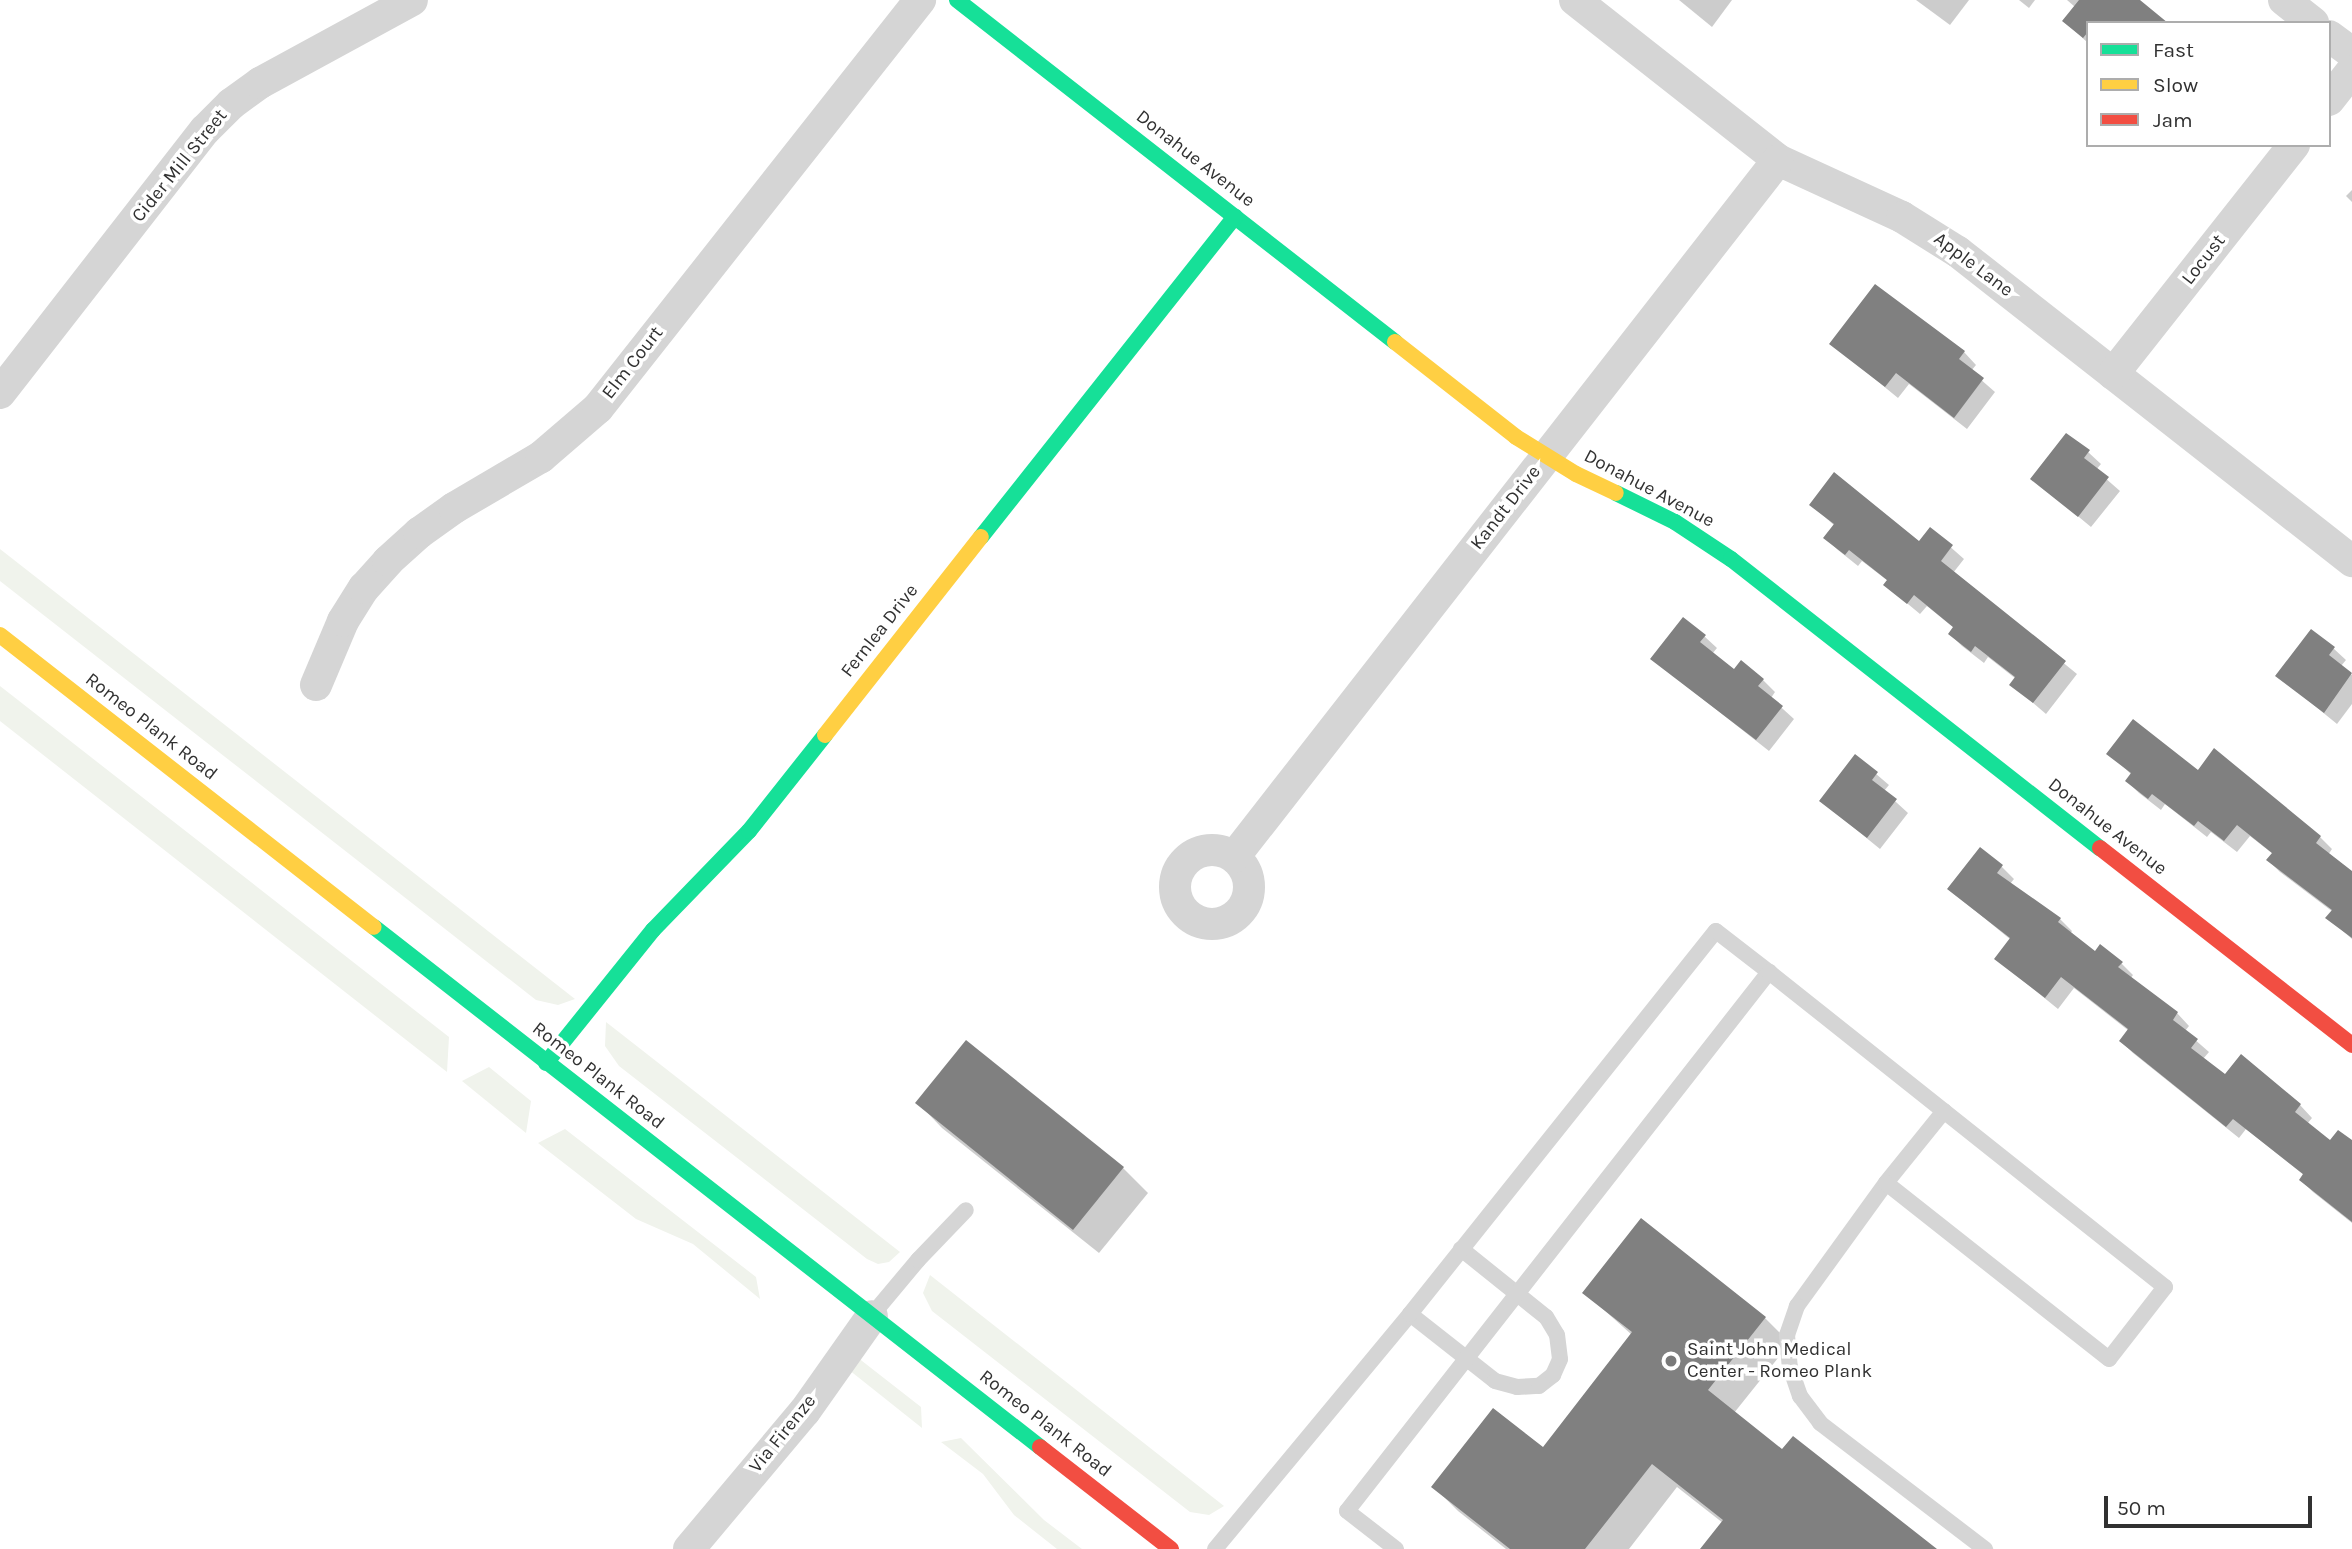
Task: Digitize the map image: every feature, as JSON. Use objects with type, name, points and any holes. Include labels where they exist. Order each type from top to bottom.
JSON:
[{"type":"street","name":"Cider Mill Street","points":[[0,393],[205,130],[231,104],[260,83],[412,0]]},
{"type":"street","name":"Elm Court","points":[[316,685],[344,621],[364,588],[388,561],[419,533],[454,509],[541,457],[598,408],[920,0]]},
{"type":"street","name":"Donahue Avenue","points":[[957,0],[1516,437],[1545,457],[1675,522],[1731,559],[2352,1045]]},
{"type":"street","name":"Apple Lane","points":[[1575,0],[1778,160],[1929,233],[2352,561]]},
{"type":"street","points":[[2284,0],[2310,21]]},
{"type":"street","points":[[2331,38],[2352,54]]},
{"type":"street","points":[[2331,97],[2352,71]]},
{"type":"street","name":"Locust","points":[[2113,374],[2292,147]]},
{"type":"street","name":"Kandt Drive","points":[[1234,857],[1778,160]]},
{"type":"street","name":"Fernlea Drive","points":[[547,1063],[653,930],[749,831],[1235,216]]},
{"type":"street","name":"Romeo Plank Road","points":[[0,635],[1171,1549]]},
{"type":"street","name":"Via Firenze","points":[[689,1549],[804,1411],[872,1316]]},
{"type":"lane","points":[[1215,1549],[1410,1314],[1716,930],[2165,1287],[2109,1359],[1886,1184]]},
{"type":"lane","points":[[1396,1549],[1347,1511],[1769,972]]},
{"type":"lane","points":[[1944,1111],[1886,1184],[1797,1307],[1787,1335],[1790,1367],[1800,1396],[1820,1423],[1985,1549]]},
{"type":"lane","points":[[872,1316],[918,1260],[966,1210]]},
{"type":"lane","points":[[1410,1314],[1495,1381],[1517,1387],[1539,1386],[1553,1375],[1560,1359],[1557,1335],[1546,1317],[1461,1249]]},
{"type":"shaded area","points":[[0,549],[575,999],[558,1005],[536,1000],[0,581]]},
{"type":"shaded area","points":[[0,686],[449,1037],[447,1072],[0,721]]},
{"type":"shaded area","points":[[606,1022],[900,1252],[889,1262],[878,1264],[867,1259],[619,1066],[605,1046]]},
{"type":"shaded area","points":[[489,1067],[531,1101],[526,1133],[462,1081]]},
{"type":"shaded area","points":[[565,1129],[756,1277],[760,1299],[693,1244],[636,1219],[538,1143]]},
{"type":"shaded area","points":[[930,1275],[1224,1506],[1209,1515],[1190,1512],[932,1311],[923,1293]]},
{"type":"shaded area","points":[[848,1350],[921,1407],[922,1428],[829,1354]]},
{"type":"shaded area","points":[[961,1438],[1044,1520],[1082,1549],[1057,1549],[1014,1515],[983,1474],[941,1442]]},
{"type":"building","points":[[2079,0],[2140,0],[2166,21],[2086,21],[2086,34],[2083,38],[2062,21]]},
{"type":"building","points":[[1875,284],[1965,351],[1959,359],[1984,378],[1954,418],[1896,373],[1885,387],[1829,344]]},
{"type":"building","points":[[2066,433],[2090,450],[2084,458],[2109,477],[2078,517],[2030,479]]},
{"type":"building","points":[[1834,472],[1919,541],[1930,527],[1953,545],[1941,561],[2066,661],[2033,703],[2009,685],[2015,677],[1975,646],[1971,652],[1948,634],[1953,627],[1914,595],[1907,604],[1883,585],[1887,580],[1849,550],[1845,555],[1823,538],[1834,524],[1809,505]]},
{"type":"building","points":[[1683,617],[1706,635],[1700,642],[1734,669],[1741,660],[1764,679],[1758,686],[1783,706],[1756,740],[1650,659]]},
{"type":"building","points":[[2311,629],[2335,647],[2329,655],[2352,673],[2324,713],[2275,676]]},
{"type":"building","points":[[2133,719],[2198,770],[2214,748],[2321,836],[2316,843],[2352,871],[2352,938],[2325,918],[2332,910],[2266,860],[2272,853],[2237,825],[2224,841],[2198,821],[2194,826],[2152,794],[2148,799],[2125,781],[2131,773],[2106,754]]},
{"type":"building","points":[[1855,754],[1878,772],[1872,780],[1897,799],[1867,838],[1819,801]]},
{"type":"building","points":[[1980,847],[2003,865],[1997,873],[2061,918],[2058,922],[2095,951],[2100,944],[2123,962],[2118,967],[2178,1012],[2173,1020],[2198,1039],[2191,1048],[2225,1074],[2241,1054],[2301,1104],[2295,1112],[2330,1140],[2338,1130],[2352,1140],[2352,1222],[2299,1180],[2303,1174],[2233,1119],[2226,1127],[2119,1041],[2128,1029],[2061,977],[2045,998],[1994,959],[2010,938],[1947,889]]},
{"type":"building","points":[[966,1040],[1124,1167],[1073,1230],[915,1103]]},
{"type":"building","name":"Saint John Medical Center - Romeo Plank","points":[[1641,1218],[1766,1317],[1708,1390],[1782,1449],[1793,1436],[1937,1549],[1700,1549],[1723,1520],[1652,1464],[1585,1549],[1510,1549],[1431,1487],[1493,1408],[1543,1447],[1632,1332],[1582,1293]]},
{"type":"traffic: fast","points":[[957,0],[1395,342]]},
{"type":"traffic: fast","points":[[981,537],[1235,216]]},
{"type":"traffic: fast","points":[[1616,493],[1675,522],[1731,559],[2100,848]]},
{"type":"traffic: fast","points":[[546,1063],[653,930],[749,831],[825,735]]},
{"type":"traffic: fast","points":[[374,927],[1040,1447]]},
{"type":"traffic: slow","points":[[1395,342],[1516,437],[1576,474],[1616,493]]},
{"type":"traffic: slow","points":[[825,735],[981,537]]},
{"type":"traffic: slow","points":[[0,635],[374,927]]},
{"type":"traffic: jam","points":[[2100,848],[2352,1045]]},
{"type":"traffic: jam","points":[[1040,1447],[1171,1549]]},
{"type":"place","name":"Saint John Medical Center - Romeo Plank","points":[[1671,1361]]}]
